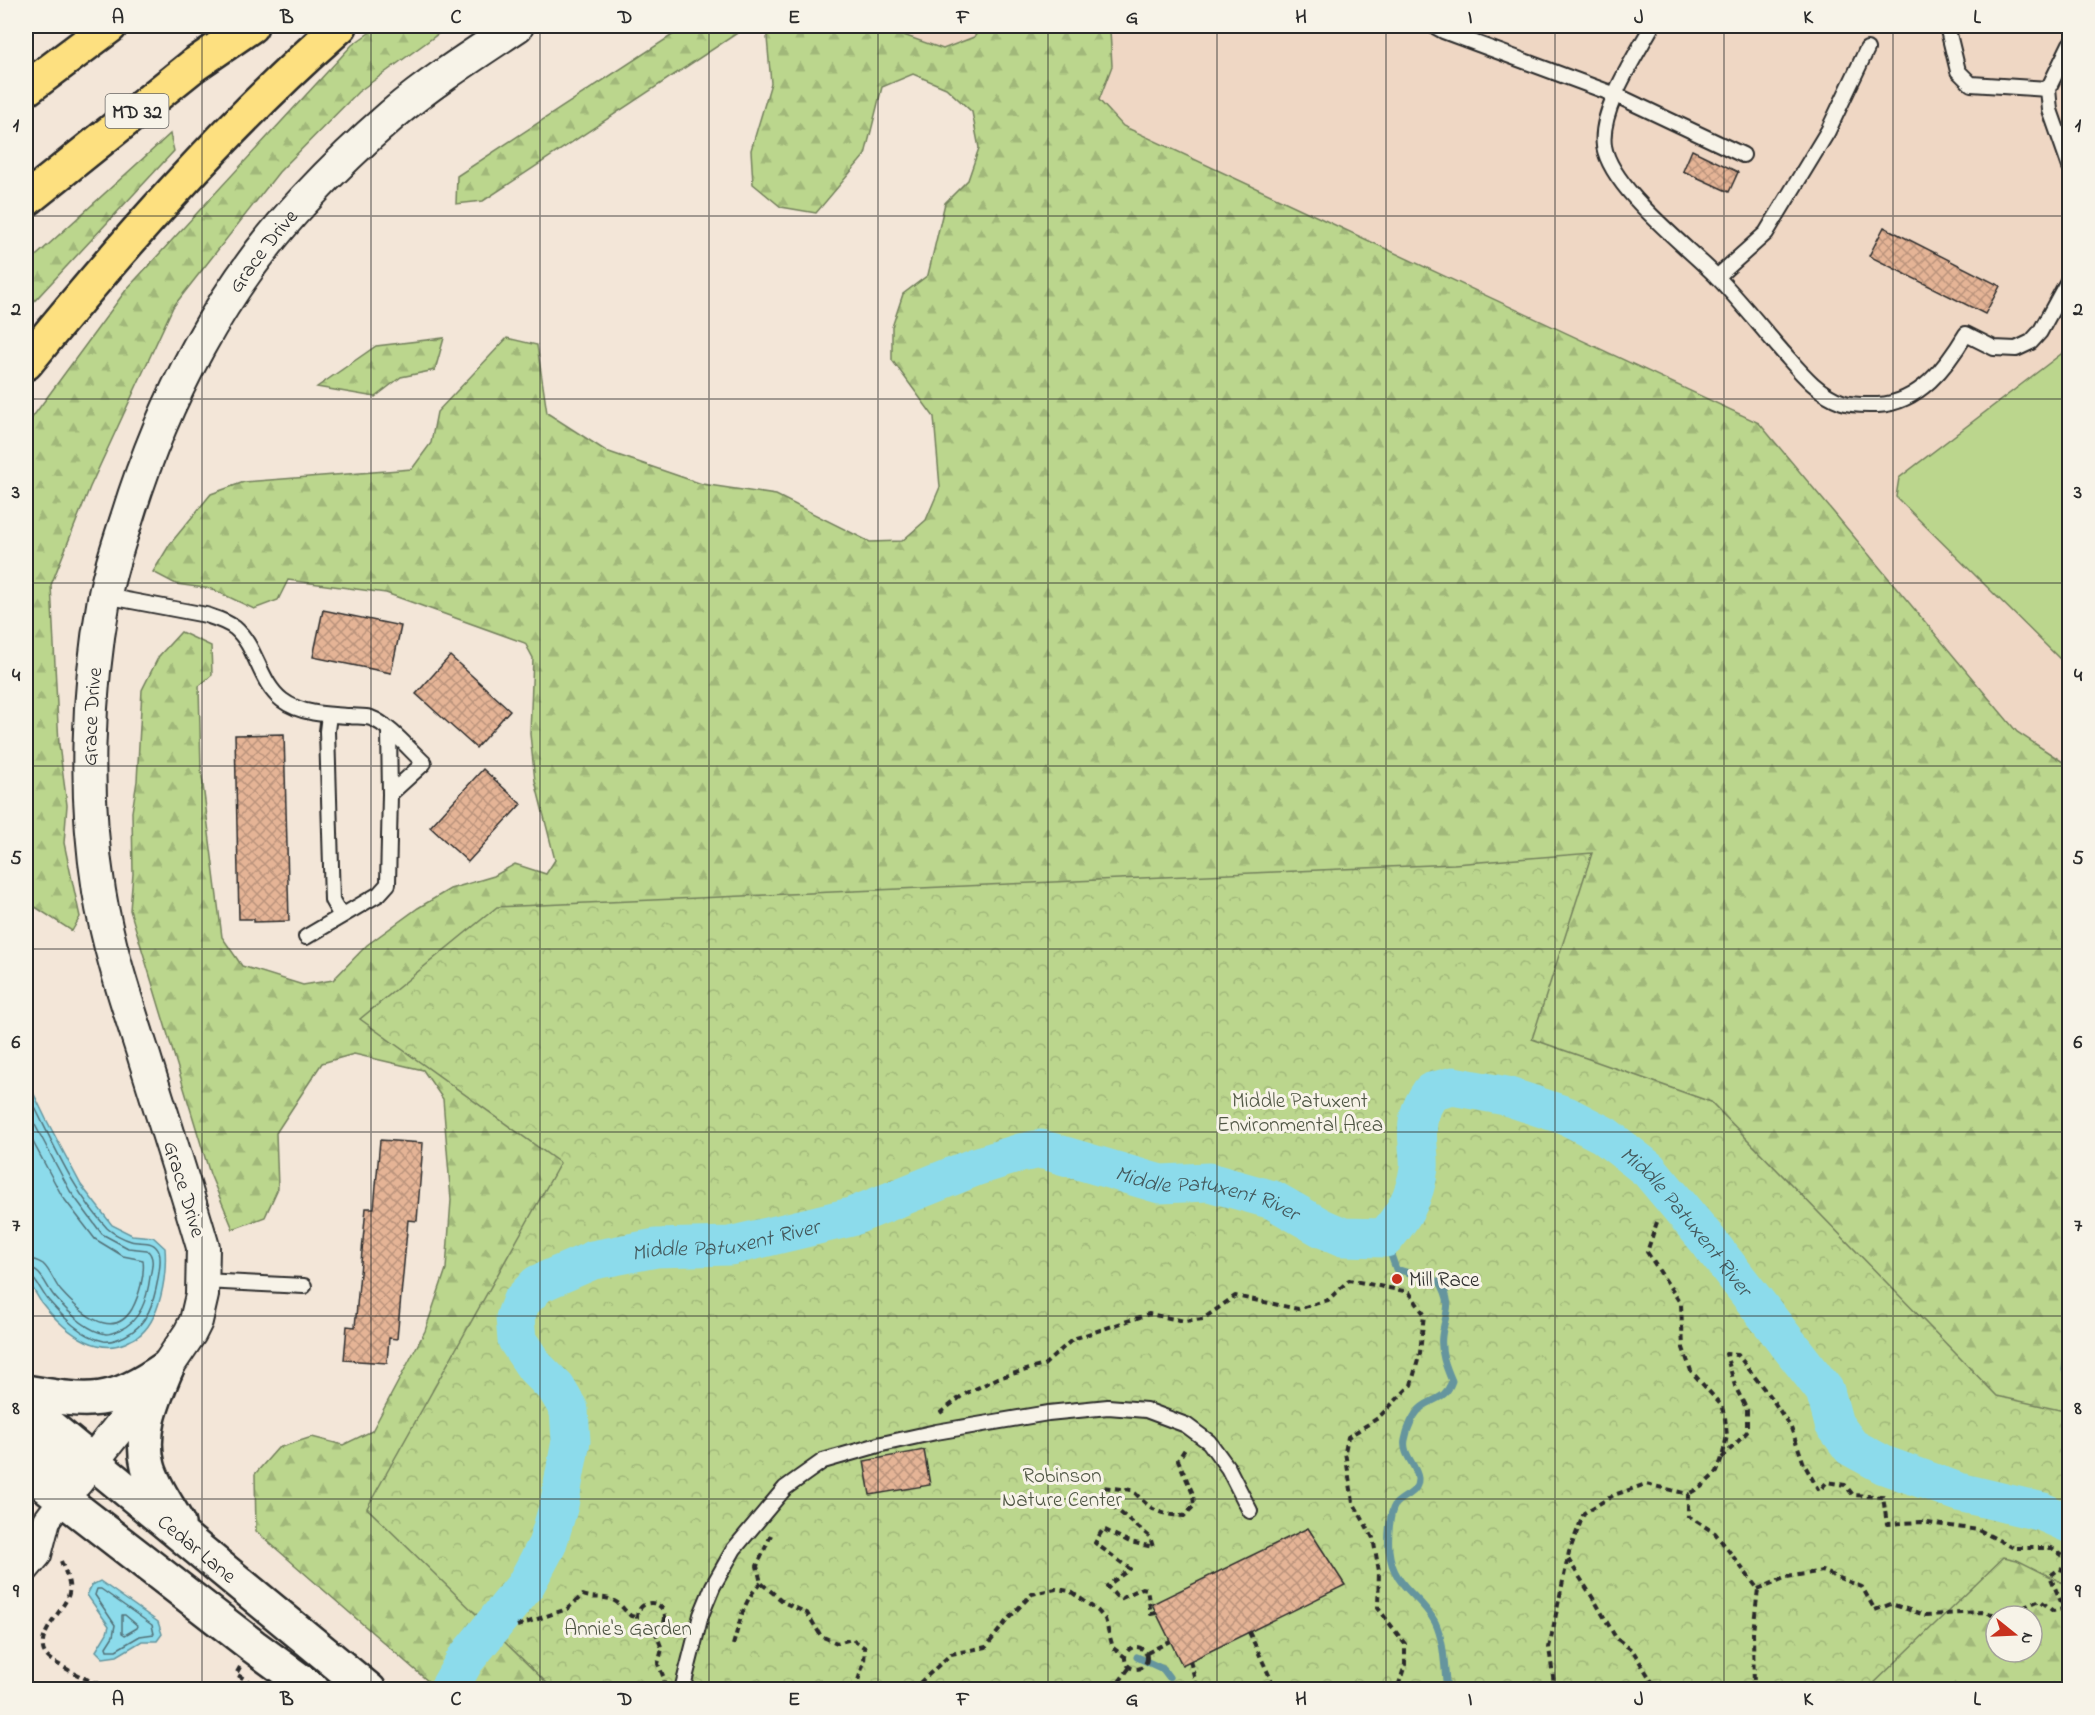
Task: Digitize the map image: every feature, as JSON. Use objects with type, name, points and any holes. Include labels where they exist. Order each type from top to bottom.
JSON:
[{"type":"highway","points":[[26,89],[110,26]]},
{"type":"highway","name":"MD 32","points":[[26,200],[194,65],[251,26]]},
{"type":"highway","points":[[26,363],[163,201],[231,130],[340,26]]},
{"type":"main road","points":[[26,1392],[80,1400],[98,1400],[122,1393],[167,1367]]},
{"type":"main road","points":[[167,1367],[145,1428],[145,1450],[148,1467],[186,1539]]},
{"type":"main road","name":"Cedar Lane","points":[[26,1407],[60,1498]]},
{"type":"main road","points":[[26,1442],[60,1498]]},
{"type":"main road","name":"Cedar Lane","points":[[26,1470],[253,1646],[313,1689]]},
{"type":"main road","name":"Cedar Lane","points":[[60,1498],[186,1539],[369,1689]]},
{"type":"street","name":"Grace Drive","points":[[60,1498],[180,1350],[196,1321],[204,1281],[203,1247],[113,959],[99,891],[91,817],[90,747],[95,662],[105,596],[136,488],[162,422],[186,370],[208,330],[264,248],[305,199],[393,114],[517,26]]},
{"type":"street","points":[[26,1569],[38,1555],[60,1498]]},
{"type":"lane","points":[[1434,26],[1616,95],[1743,155]]},
{"type":"lane","points":[[1652,26],[1616,95],[1605,125],[1604,145],[1614,173],[1627,191],[1717,277],[1805,377],[1824,394],[1844,403],[1887,404],[1920,390],[1953,356],[1966,334],[1994,348],[2016,349],[2031,342],[2040,332],[2070,277]]},
{"type":"lane","points":[[1947,26],[1958,71],[1971,84],[2048,89]]},
{"type":"lane","points":[[2070,44],[2048,89],[2050,110],[2070,167]]},
{"type":"lane","points":[[1717,277],[1750,249],[1766,233],[1776,218],[1827,130],[1867,49]]},
{"type":"lane","points":[[105,596],[222,620],[235,628],[243,637],[264,676],[284,702],[308,711],[329,715],[368,717],[380,723],[424,762],[390,794]]},
{"type":"lane","points":[[329,715],[327,731],[332,900],[340,916]]},
{"type":"lane","points":[[306,937],[379,894],[388,884],[389,731]]},
{"type":"lane","points":[[204,1281],[304,1286]]},
{"type":"lane","points":[[682,1689],[701,1616],[713,1586],[734,1549],[785,1488],[823,1461],[882,1444],[1048,1413],[1108,1407],[1146,1410],[1186,1425],[1209,1442],[1228,1468],[1250,1511]]},
{"type":"path","points":[[1555,1689],[1549,1648],[1568,1559],[1584,1514],[1614,1495],[1646,1484],[1688,1494],[1701,1487],[1717,1472],[1727,1436],[1721,1404],[1690,1371],[1683,1348],[1681,1304],[1647,1252],[1657,1222]]},
{"type":"path","points":[[923,1436],[943,1409],[963,1395],[999,1378],[1044,1365],[1073,1339],[1149,1314],[1185,1322],[1203,1319],[1235,1296],[1298,1309],[1328,1300],[1349,1280],[1409,1292],[1424,1314],[1420,1353],[1411,1386],[1378,1418],[1348,1437],[1345,1452],[1353,1502],[1373,1538],[1379,1571],[1378,1608],[1405,1644],[1405,1665],[1398,1687],[1400,1689]]},
{"type":"path","points":[[1722,1458],[1747,1432],[1747,1410],[1735,1386],[1726,1354],[1738,1355],[1774,1401],[1791,1428],[1804,1464],[1819,1491],[1827,1482],[1845,1485],[1853,1495],[1883,1497],[1887,1524],[1921,1522],[1979,1530],[2014,1548],[2052,1548],[2070,1561]]},
{"type":"path","points":[[1156,1613],[1151,1614],[1147,1589],[1142,1588],[1122,1598],[1116,1596],[1107,1586],[1130,1569],[1095,1543],[1103,1529],[1130,1542],[1153,1547],[1150,1536],[1110,1504],[1101,1487],[1132,1490],[1148,1506],[1161,1514],[1184,1516],[1194,1506],[1193,1494],[1178,1460],[1195,1432]]},
{"type":"path","points":[[1688,1494],[1688,1516],[1715,1533],[1758,1588],[1753,1632],[1754,1689]]},
{"type":"path","points":[[60,1498],[69,1591],[45,1633],[44,1649],[51,1660],[97,1683],[133,1689]]},
{"type":"path","points":[[776,1527],[757,1566],[761,1583],[784,1603],[807,1613],[821,1636],[837,1643],[852,1639],[865,1648],[864,1662],[855,1689]]},
{"type":"path","points":[[1568,1559],[1616,1638],[1633,1651],[1657,1689]]},
{"type":"path","points":[[2031,1604],[2040,1600],[2053,1611],[2064,1609],[2050,1576],[2059,1569],[2070,1572]]},
{"type":"path","points":[[1758,1588],[1787,1576],[1822,1571],[1862,1587],[1875,1610],[1891,1604],[1925,1615],[1984,1612]]},
{"type":"path","points":[[733,1645],[746,1601],[761,1583]]},
{"type":"path","points":[[912,1689],[951,1654],[986,1647],[1007,1620],[1032,1594],[1056,1589],[1070,1591],[1098,1611],[1105,1619],[1113,1648],[1125,1657],[1130,1667],[1137,1669],[1143,1667],[1147,1660],[1147,1653],[1142,1647],[1134,1646],[1128,1650],[1125,1657]]},
{"type":"path","points":[[518,1626],[567,1609],[583,1595],[610,1599],[621,1604],[631,1616],[636,1617]]},
{"type":"path","points":[[647,1603],[652,1603],[661,1607],[665,1620],[663,1625],[651,1632],[642,1629],[636,1617],[640,1608],[647,1603]]},
{"type":"path","points":[[655,1631],[662,1649],[658,1665],[664,1678],[664,1689]]},
{"type":"path","points":[[1249,1632],[1276,1689]]},
{"type":"path","points":[[1147,1653],[1170,1641]]},
{"type":"path","points":[[1190,1661],[1197,1687],[1190,1689]]},
{"type":"path","points":[[1113,1689],[1130,1667]]},
{"type":"path","points":[[1118,1683],[1124,1689]]},
{"type":"shaded area","points":[[809,26],[2069,26],[2069,1412],[1760,426]]},
{"type":"green space","points":[[379,26],[449,26],[358,92],[279,172],[173,307],[90,487],[51,585],[59,745],[67,805],[64,843],[80,917],[72,931],[26,901],[26,426],[126,290],[352,45]]},
{"type":"green space","points":[[686,26],[748,26],[483,201],[456,204],[457,176]]},
{"type":"green space","points":[[766,26],[878,26],[943,49],[974,37],[983,26],[1105,26],[1110,30],[1112,66],[1099,100],[1123,126],[1759,423],[2017,732],[2069,766],[2069,1689],[437,1689],[256,1531],[255,1474],[278,1448],[312,1437],[343,1445],[372,1431],[425,1331],[446,1269],[451,1200],[443,1099],[423,1070],[354,1054],[322,1063],[276,1133],[278,1188],[265,1217],[233,1229],[210,1174],[130,910],[133,874],[132,812],[137,781],[142,690],[159,656],[181,632],[211,646],[212,675],[199,686],[201,769],[222,937],[242,966],[303,985],[333,980],[367,945],[418,908],[450,889],[494,876],[515,864],[546,874],[555,860],[535,781],[530,734],[533,658],[525,643],[386,593],[288,580],[278,600],[254,609],[212,589],[176,584],[153,572],[170,544],[211,494],[244,482],[412,469],[431,443],[437,412],[507,338],[537,345],[547,413],[606,451],[702,484],[776,495],[870,542],[902,541],[926,520],[940,487],[934,417],[892,360],[892,327],[903,294],[928,275],[945,203],[968,180],[979,148],[972,112],[946,88],[913,74],[882,87],[865,155],[816,213],[781,207],[753,184],[751,150],[771,83]]},
{"type":"green space","points":[[170,134],[174,151],[26,310],[26,265]]},
{"type":"green space","points":[[444,338],[435,370],[401,377],[375,397],[317,387],[376,346]]},
{"type":"green space","points":[[2069,348],[2070,667],[2068,667],[1896,497],[1899,478]]},
{"type":"green space","name":"Middle Patuxent Environmental Area","points":[[1592,853],[1532,1039],[1711,1102],[1997,1396],[2069,1412],[2069,1586],[2017,1560],[2004,1557],[1868,1689],[553,1689],[367,1508],[560,1163],[360,1019],[497,907],[1454,864]]},
{"type":"water","points":[[29,1084],[81,1185],[112,1225],[132,1235],[153,1237],[165,1248],[165,1271],[161,1296],[152,1320],[137,1337],[120,1345],[100,1346],[73,1334],[45,1307],[26,1279],[26,1085]]},
{"type":"water","points":[[100,1581],[158,1622],[162,1634],[157,1641],[142,1641],[117,1656],[103,1658],[96,1651],[109,1626],[87,1595],[92,1585]]},
{"type":"building","points":[[1692,150],[1738,172],[1729,192],[1683,171]]},
{"type":"building","points":[[1884,227],[2000,286],[1985,314],[1869,256]]},
{"type":"building","points":[[323,610],[401,626],[391,673],[313,657]]},
{"type":"building","points":[[450,656],[510,710],[476,748],[416,694]]},
{"type":"building","points":[[284,734],[289,921],[254,922],[254,919],[239,919],[235,735]]},
{"type":"building","points":[[483,769],[521,804],[468,862],[430,827]]},
{"type":"building","points":[[380,1140],[423,1143],[417,1221],[408,1220],[397,1339],[389,1338],[387,1363],[344,1360],[347,1326],[355,1327],[366,1208],[374,1208]]},
{"type":"building","points":[[924,1450],[930,1485],[870,1495],[864,1461]]},
{"type":"building","points":[[1308,1528],[1345,1585],[1182,1665],[1152,1604]]},
{"type":"waterway","name":"Middle Patuxent River","points":[[448,1690],[465,1660],[525,1586],[547,1545],[559,1505],[571,1441],[569,1410],[556,1388],[535,1367],[517,1340],[515,1318],[521,1302],[538,1284],[593,1260],[656,1248],[730,1246],[851,1217],[975,1167],[1041,1149],[1160,1184],[1209,1182],[1273,1200],[1322,1228],[1343,1237],[1385,1238],[1403,1214],[1415,1188],[1419,1165],[1418,1123],[1423,1105],[1431,1092],[1453,1086],[1506,1096],[1567,1116],[1604,1135],[1649,1170],[1705,1237],[1825,1391],[1834,1424],[1851,1447],[1884,1465],[1959,1492],[2043,1512],[2070,1524]]},
{"type":"waterway","points":[[1385,1238],[1396,1269],[1440,1282],[1448,1303],[1442,1348],[1452,1381],[1443,1395],[1419,1410],[1409,1427],[1405,1450],[1417,1473],[1418,1483],[1413,1491],[1395,1505],[1390,1520],[1389,1540],[1392,1563],[1401,1582],[1429,1612],[1435,1622],[1442,1647],[1447,1690]]},
{"type":"waterway","points":[[2070,1333],[2065,1370],[2070,1376]]},
{"type":"waterway","points":[[1137,1657],[1163,1669],[1169,1677]]},
{"type":"place","name":"Mill Race","points":[[1397,1279]]},
{"type":"park label","name":"Robinson Nature Center","points":[[1062,1487]]},
{"type":"park label","name":"Annie's Garden","points":[[628,1628]]}]
